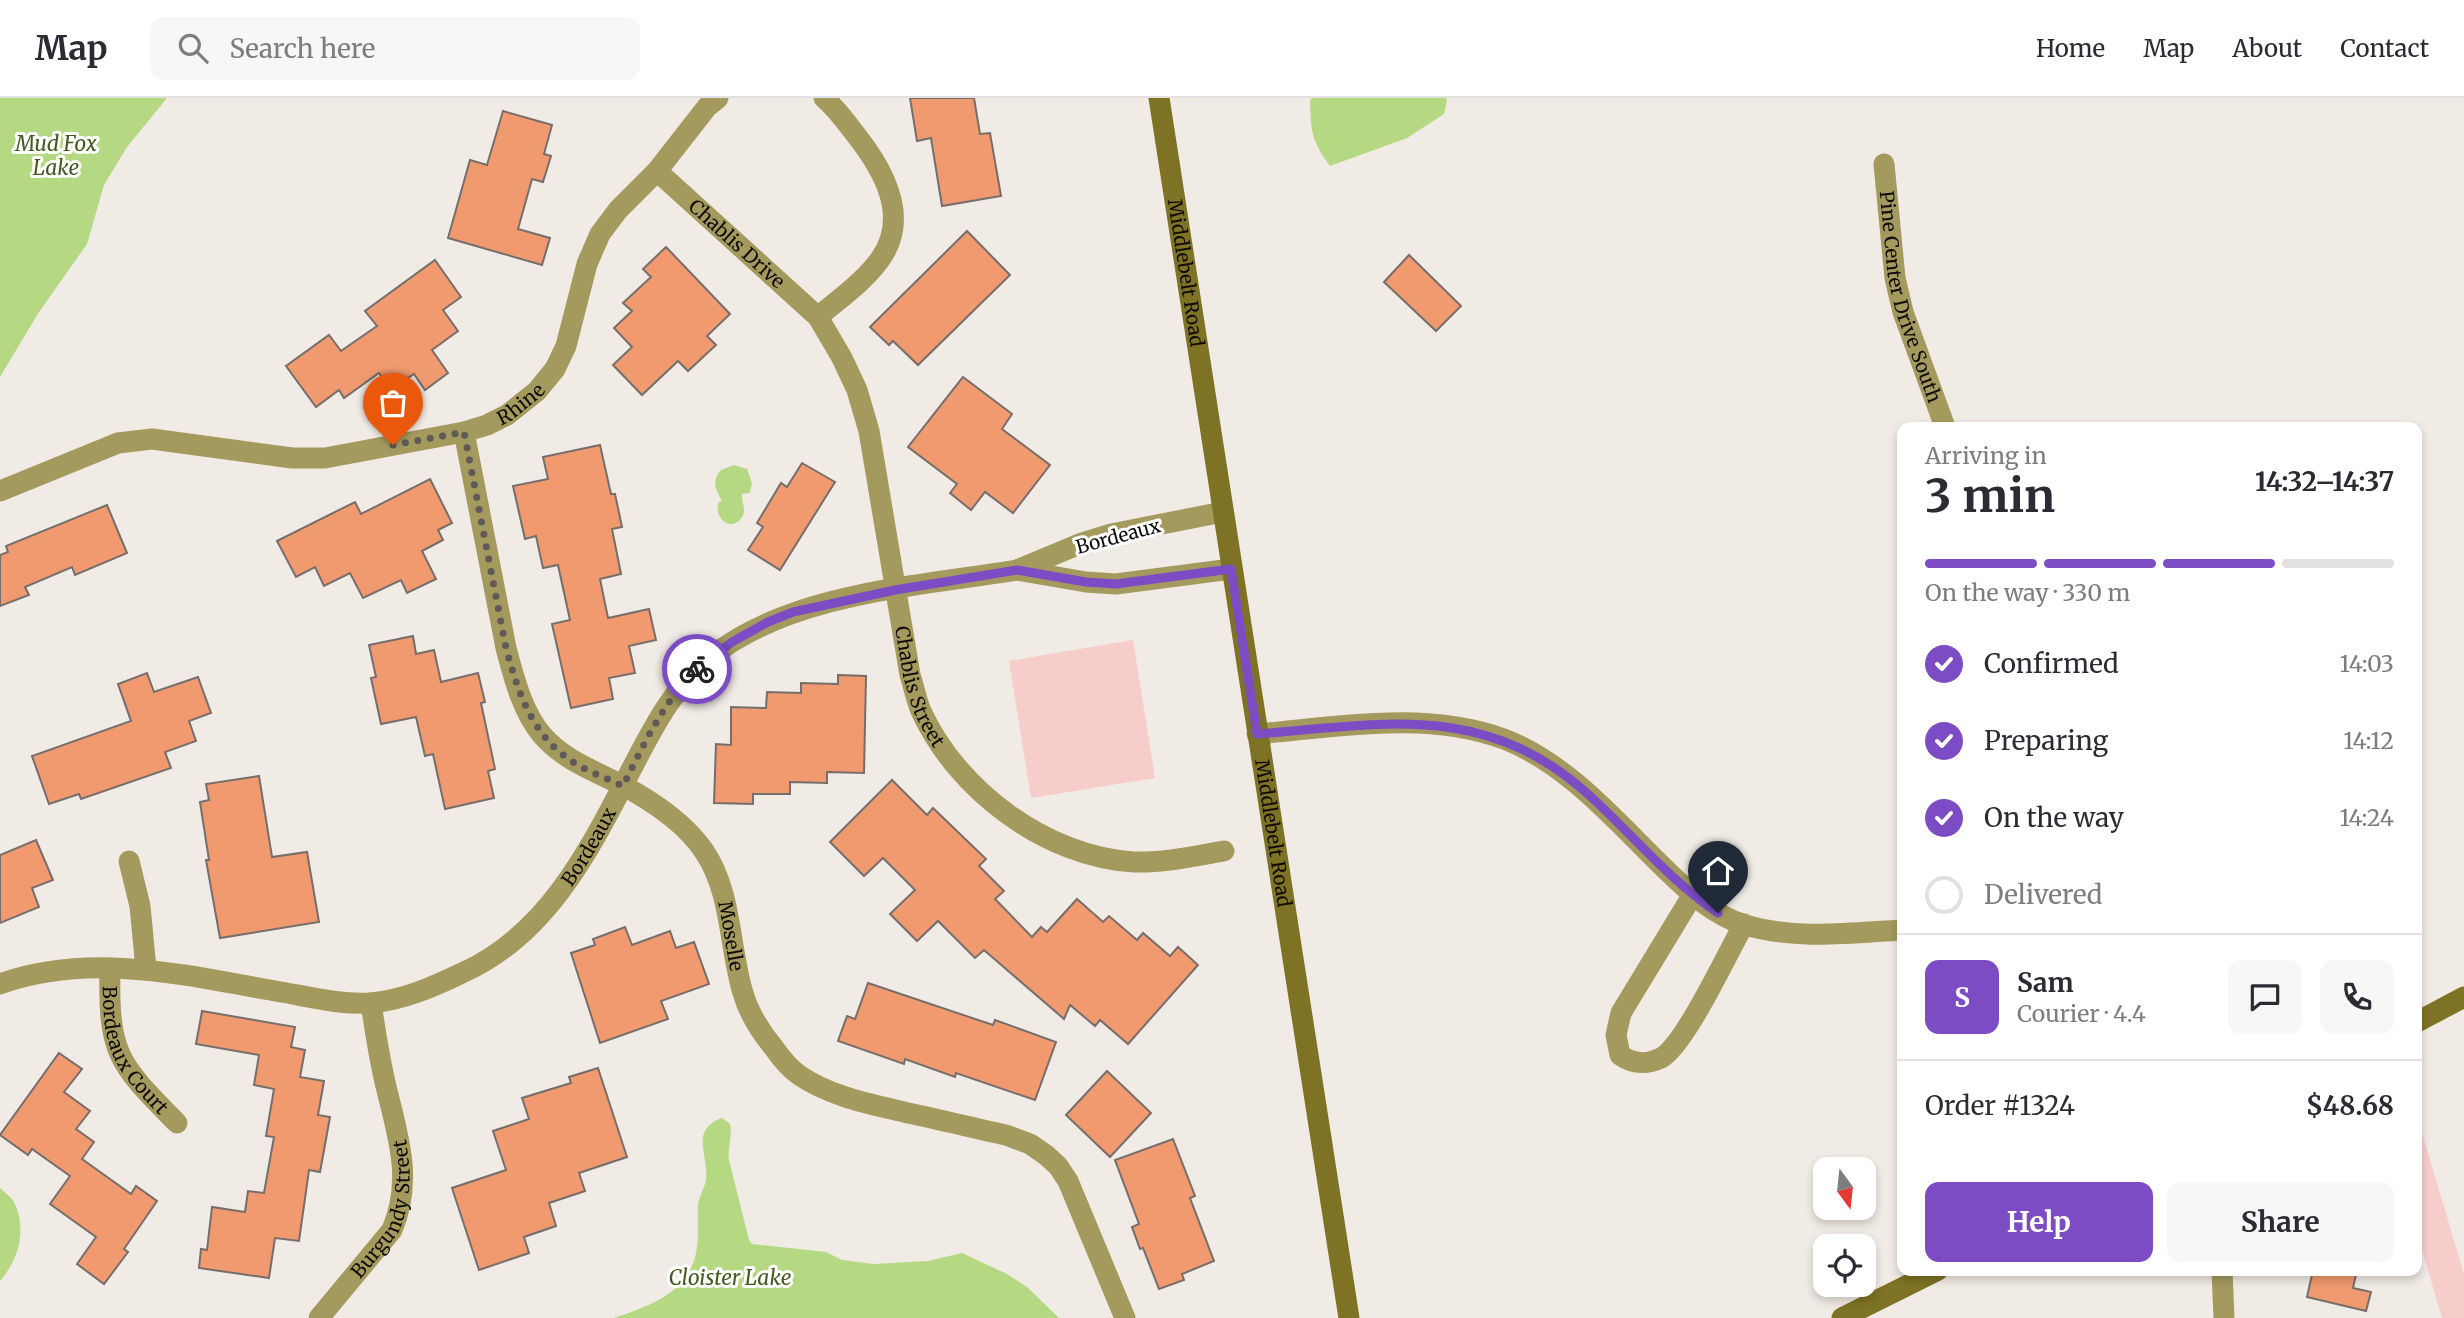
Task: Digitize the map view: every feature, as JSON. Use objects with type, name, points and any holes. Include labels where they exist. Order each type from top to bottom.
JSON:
[{"type":"street","name":"Rhine","points":[[0,491],[118,443],[152,439],[292,458],[325,458],[464,432],[507,415],[537,391],[555,369],[566,346],[587,264],[600,234],[618,210],[657,171],[707,107],[718,98]]},
{"type":"street","points":[[818,317],[882,257],[890,240],[893,223],[892,197],[883,174],[849,125],[824,98]]},
{"type":"street","name":"Middlebelt Road","points":[[1159,98],[1349,1318]]},
{"type":"street","name":"Pine Center Drive South","points":[[1884,164],[1895,278],[1903,312],[1943,422]]},
{"type":"street","name":"Chablis Drive","points":[[657,171],[818,317]]},
{"type":"street","name":"Chablis Street","points":[[818,317],[857,390],[869,432],[910,675],[921,710],[949,755],[975,786],[1008,816],[1045,838],[1076,849],[1114,859],[1146,861],[1180,859],[1224,851]]},
{"type":"street","name":"Moselle","points":[[464,432],[506,648],[523,702],[541,734],[557,750],[579,765],[623,786],[672,817],[704,851],[722,891],[743,993],[752,1017],[782,1059],[797,1074],[841,1096],[1006,1135],[1030,1144],[1046,1155],[1058,1166],[1078,1199],[1125,1318]]},
{"type":"street","name":"Bordeaux","points":[[0,984],[48,971],[110,968],[146,970],[350,1003],[402,998],[489,960],[523,933],[552,904],[574,873],[661,712],[682,684],[711,656],[749,632],[793,612],[895,590],[1017,570],[1111,534],[1223,512]]},
{"type":"street","name":"Bordeaux","points":[[1017,570],[1086,582],[1116,584],[1231,569]]},
{"type":"street","points":[[1257,734],[1341,725],[1406,723],[1468,729],[1505,740],[1545,761],[1587,793],[1692,895],[1718,913],[1744,924],[1814,936],[1897,930]]},
{"type":"street","points":[[129,861],[140,905],[146,970]]},
{"type":"street","points":[[1692,895],[1621,1013],[1616,1035],[1620,1055],[1631,1062],[1643,1063],[1662,1058],[1679,1042],[1744,924]]},
{"type":"street","name":"Bordeaux Court","points":[[110,968],[111,1025],[121,1060],[134,1079],[177,1123]]},
{"type":"street","points":[[2422,1019],[2464,997]]},
{"type":"street","name":"Burgundy Street","points":[[319,1318],[392,1230],[403,1195],[400,1147],[371,1003]]},
{"type":"street","points":[[1842,1318],[1926,1276]]},
{"type":"street","points":[[2222,1276],[2224,1318]]},
{"type":"shaded area","points":[[1133,640],[1155,778],[1031,798],[1009,661]]},
{"type":"shaded area","points":[[2422,1133],[2464,1274],[2464,1318],[2442,1318],[2422,1250]]},
{"type":"water","name":"Mud Fox Lake","points":[[0,98],[167,98],[127,147],[104,185],[87,244],[39,312],[0,377]]},
{"type":"water","points":[[1310,100],[1447,100],[1444,114],[1407,138],[1330,166],[1313,135]]},
{"type":"water","points":[[734,465],[747,469],[752,483],[750,493],[742,494],[742,517],[734,524],[729,524],[719,515],[718,503],[722,501],[715,482],[721,470]]},
{"type":"water","name":"Cloister Lake","points":[[722,1118],[730,1124],[729,1160],[752,1244],[826,1252],[842,1260],[874,1264],[928,1261],[962,1253],[1007,1274],[1027,1287],[1059,1318],[614,1318],[647,1306],[667,1295],[684,1280],[690,1270],[697,1246],[698,1205],[706,1179],[703,1137],[712,1123]]},
{"type":"water","points":[[0,1188],[15,1204],[19,1214],[20,1235],[16,1255],[0,1281]]},
{"type":"building","points":[[910,98],[974,98],[980,134],[990,133],[1001,196],[942,206],[931,138],[917,141]]},
{"type":"building","points":[[503,111],[552,125],[544,154],[551,156],[543,182],[532,179],[518,229],[550,238],[542,265],[448,238],[470,160],[487,165]]},
{"type":"building","points":[[967,231],[1010,275],[918,365],[893,341],[889,345],[870,327]]},
{"type":"building","points":[[666,247],[730,314],[707,336],[716,345],[688,371],[678,361],[642,395],[613,365],[632,347],[614,328],[632,311],[623,303],[651,277],[643,269]]},
{"type":"building","points":[[1409,255],[1461,306],[1436,331],[1384,282]]},
{"type":"building","points":[[435,260],[461,297],[443,310],[458,331],[432,350],[448,373],[425,390],[414,374],[391,390],[379,373],[344,398],[339,390],[316,407],[286,366],[329,335],[341,351],[377,326],[365,311]]},
{"type":"building","points":[[963,377],[1012,414],[1002,429],[1050,465],[1013,513],[985,492],[971,510],[950,493],[957,484],[908,447]]},
{"type":"building","points":[[600,445],[622,527],[612,529],[621,574],[600,579],[608,618],[649,609],[656,640],[629,646],[635,673],[609,678],[613,699],[571,708],[552,624],[570,620],[558,565],[543,568],[536,536],[525,539],[513,486],[548,479],[543,457]]},
{"type":"building","points":[[802,463],[835,482],[780,570],[748,550],[763,527],[757,523],[781,483],[787,487]]},
{"type":"building","points":[[430,479],[452,523],[438,530],[443,540],[422,551],[436,579],[407,593],[401,580],[363,598],[350,573],[324,586],[315,567],[296,577],[277,541],[355,502],[361,514]]},
{"type":"building","points":[[107,505],[127,553],[75,575],[72,567],[25,587],[29,595],[0,606],[0,555],[8,552],[6,546]]},
{"type":"building","points":[[413,636],[416,654],[434,650],[441,682],[478,673],[485,702],[481,703],[495,769],[488,771],[494,798],[445,809],[433,754],[425,756],[416,717],[381,724],[371,678],[376,677],[369,645]]},
{"type":"building","points":[[147,673],[154,692],[198,677],[211,713],[189,721],[196,741],[165,752],[171,768],[81,799],[79,794],[49,804],[32,756],[131,721],[118,684]]},
{"type":"building","points":[[838,675],[866,676],[864,773],[827,772],[827,783],[790,782],[790,794],[753,794],[753,804],[714,803],[716,744],[731,745],[731,707],[766,708],[767,692],[801,693],[801,683],[838,684]]},
{"type":"building","points":[[259,776],[272,857],[307,852],[319,922],[220,938],[206,860],[209,860],[200,802],[209,800],[206,784]]},
{"type":"building","points":[[892,780],[927,815],[933,808],[986,859],[979,866],[1004,891],[995,899],[1032,937],[1041,927],[1047,932],[1077,899],[1103,922],[1109,916],[1137,940],[1143,933],[1170,956],[1178,947],[1198,965],[1128,1044],[1100,1020],[1095,1026],[1070,1005],[1064,1019],[984,950],[975,958],[938,921],[917,941],[890,914],[915,890],[883,858],[864,876],[830,842]]},
{"type":"building","points":[[36,840],[53,880],[32,888],[39,907],[0,923],[0,855]]},
{"type":"building","points":[[625,927],[632,945],[670,931],[676,948],[694,942],[709,984],[661,1001],[668,1019],[600,1043],[571,953],[595,945],[593,939]]},
{"type":"building","points":[[868,983],[993,1025],[995,1020],[1056,1042],[1035,1100],[956,1073],[955,1077],[905,1059],[904,1064],[838,1041],[847,1016],[855,1019]]},
{"type":"building","points":[[202,1011],[295,1027],[291,1047],[305,1050],[300,1077],[324,1081],[318,1115],[330,1117],[320,1172],[309,1170],[299,1241],[275,1238],[269,1278],[199,1268],[201,1249],[207,1250],[212,1207],[245,1212],[248,1191],[264,1193],[274,1137],[266,1136],[274,1089],[254,1085],[259,1055],[196,1044]]},
{"type":"building","points":[[59,1053],[82,1069],[64,1092],[90,1111],[76,1129],[94,1142],[82,1159],[131,1194],[136,1186],[157,1201],[124,1249],[128,1252],[104,1284],[77,1264],[96,1237],[50,1204],[70,1176],[32,1149],[28,1155],[0,1135]]},
{"type":"building","points":[[598,1068],[627,1157],[579,1173],[585,1191],[549,1203],[556,1226],[524,1237],[529,1253],[479,1270],[452,1188],[506,1170],[493,1131],[529,1119],[522,1098],[571,1083],[569,1077]]},
{"type":"building","points":[[1107,1071],[1151,1113],[1110,1157],[1066,1115]]},
{"type":"building","points":[[1173,1139],[1195,1196],[1190,1198],[1214,1261],[1182,1274],[1184,1280],[1159,1289],[1132,1227],[1139,1224],[1115,1160]]},
{"type":"building","points":[[2312,1276],[2356,1276],[2353,1288],[2371,1292],[2366,1311],[2307,1297]]},
{"type":"way so far","points":[[393,445],[464,432],[506,648],[515,680],[531,718],[541,734],[557,750],[579,765],[623,786],[661,712],[697,669]]},
{"type":"route","points":[[697,669],[732,642],[793,612],[895,590],[1017,570],[1086,582],[1116,584],[1231,569],[1257,734],[1341,725],[1406,723],[1468,729],[1505,740],[1545,761],[1587,793],[1692,895],[1718,913]]}]
